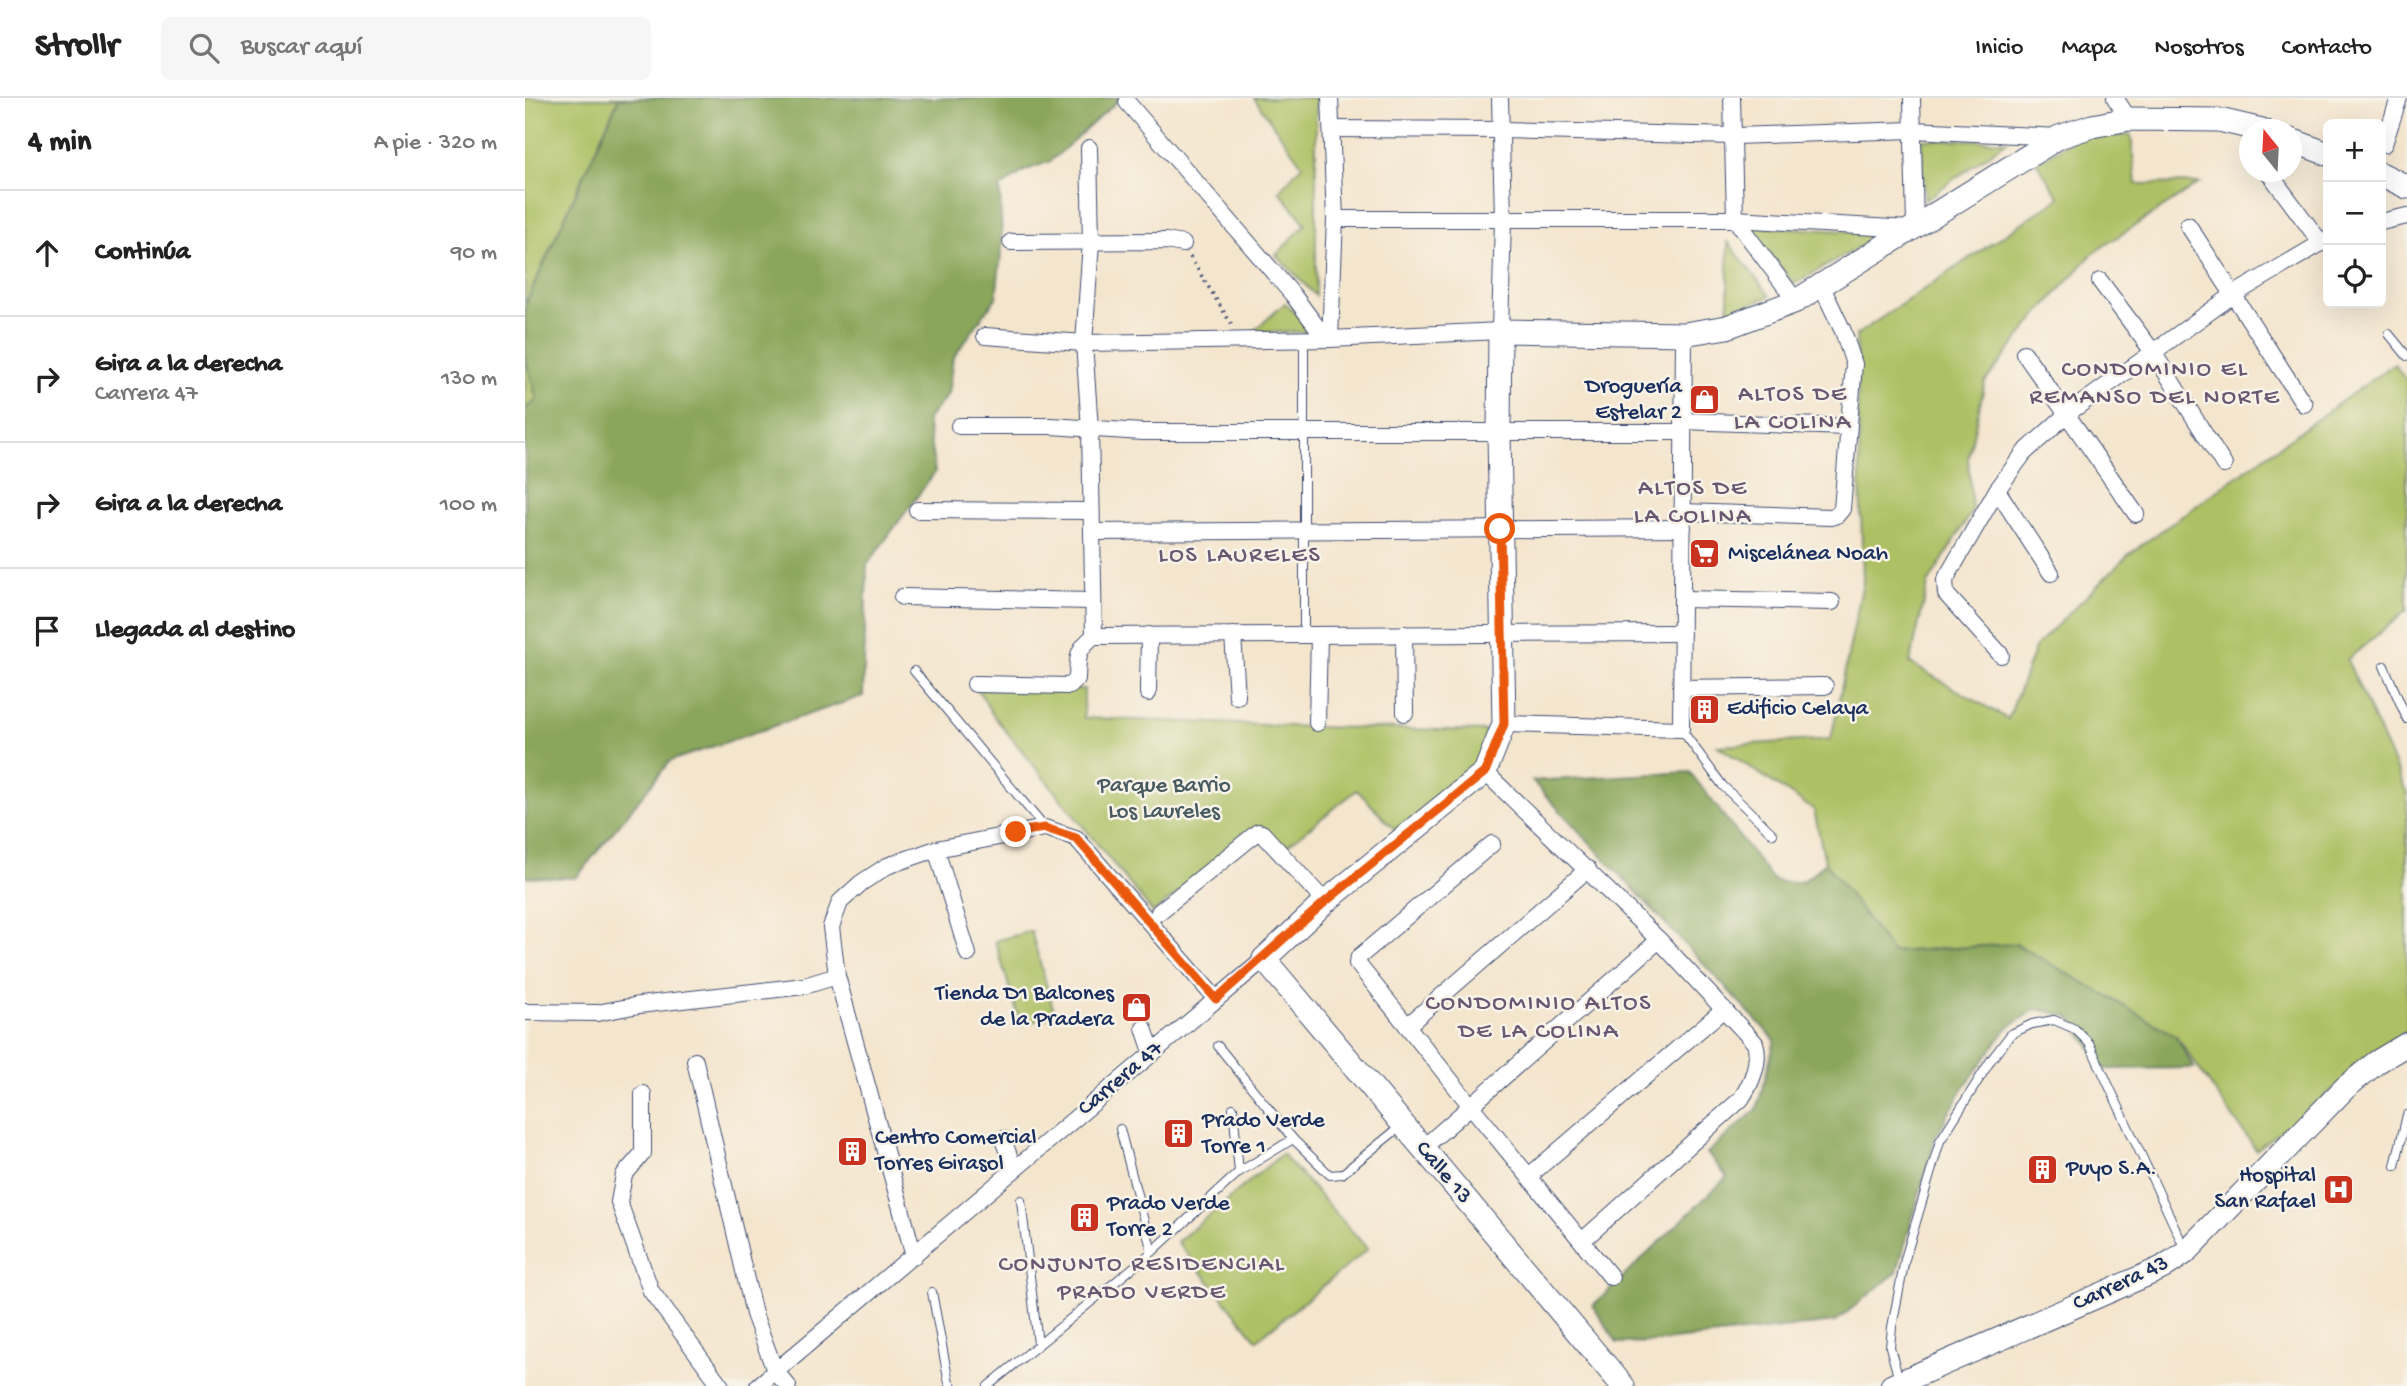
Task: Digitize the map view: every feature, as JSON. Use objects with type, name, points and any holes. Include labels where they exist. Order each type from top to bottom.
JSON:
[{"type":"street","points":[[1328,339],[1335,219],[1330,98]]},
{"type":"street","points":[[1500,98],[1503,218],[1499,432],[1504,724],[1485,772],[1660,940],[1755,1043],[1758,1058],[1749,1088],[1741,1099],[1582,1241]]},
{"type":"street","points":[[1733,98],[1735,219],[1796,301]]},
{"type":"street","points":[[1912,98],[1913,228]]},
{"type":"street","points":[[2115,98],[2129,119]]},
{"type":"street","points":[[2386,138],[2399,98]]},
{"type":"street","points":[[1127,102],[1328,339]]},
{"type":"street","points":[[985,336],[1084,343],[1328,339],[1500,331],[1684,334],[1727,327],[1796,301],[2059,137],[2092,126],[2129,119],[2219,120],[2239,125]]},
{"type":"street","points":[[1332,129],[1734,136],[1913,130],[2059,137]]},
{"type":"street","points":[[2302,144],[2323,152]]},
{"type":"street","points":[[1089,148],[1091,242],[1084,343],[1090,429],[1094,636]]},
{"type":"street","points":[[2386,176],[2407,187]]},
{"type":"street","points":[[2276,182],[2323,240]]},
{"type":"street","points":[[2386,221],[2407,216]]},
{"type":"street","points":[[1335,219],[1735,219],[1913,228]]},
{"type":"street","points":[[2188,225],[2304,404]]},
{"type":"street","points":[[1011,242],[1166,241],[1183,244]]},
{"type":"street","points":[[2001,655],[1946,594],[1944,587],[1945,580],[1997,490],[2024,453],[2067,414],[2233,295],[2323,242]]},
{"type":"street","points":[[2100,281],[2153,352],[2224,465]]},
{"type":"street","points":[[1092,532],[1500,529],[1837,515],[1842,509],[1854,364],[1847,341],[1821,285]]},
{"type":"street","points":[[1504,724],[1681,729],[1684,334]]},
{"type":"street","points":[[2024,353],[2136,514]]},
{"type":"street","points":[[959,426],[1051,425],[1142,432],[1304,433],[1847,427]]},
{"type":"street","points":[[1997,490],[2050,573]]},
{"type":"street","points":[[917,510],[1091,511]]},
{"type":"street","points":[[902,597],[1092,601]]},
{"type":"street","points":[[1682,599],[1832,602]]},
{"type":"street","points":[[975,684],[1070,686],[1077,679],[1078,655],[1082,646],[1094,636],[1682,633]]},
{"type":"street","points":[[1404,634],[1405,713]]},
{"type":"street","points":[[1148,693],[1149,635]]},
{"type":"street","points":[[1233,635],[1237,697]]},
{"type":"street","points":[[1311,635],[1317,723]]},
{"type":"street","points":[[1681,688],[1825,686]]},
{"type":"street","name":"Carrera 47","points":[[758,1386],[1263,959],[1325,902],[1485,772]]},
{"type":"street","points":[[913,1256],[837,976],[831,928],[840,902],[861,883],[887,866],[936,849],[1045,828],[1076,838],[1216,999]]},
{"type":"street","points":[[1159,912],[1258,832],[1262,833],[1325,902]]},
{"type":"street","points":[[1492,844],[1359,957],[1357,963],[1612,1277]]},
{"type":"street","points":[[936,849],[968,954]]},
{"type":"street","points":[[1407,1026],[1588,869]]},
{"type":"street","points":[[1423,1148],[1660,940]]},
{"type":"street","name":"Calle 13","points":[[1263,959],[1623,1386]]},
{"type":"street","points":[[525,1012],[597,1013],[639,1005],[804,986],[837,976]]},
{"type":"street","points":[[1529,1176],[1724,1009]]},
{"type":"street","points":[[1143,1028],[1152,1052]]},
{"type":"street","name":"Carrera 43","points":[[1896,1384],[2162,1268],[2186,1252],[2345,1088],[2377,1062],[2407,1044]]},
{"type":"street","points":[[695,1061],[754,1314],[775,1371],[788,1386]]},
{"type":"street","points":[[643,1094],[643,1153],[624,1175],[619,1202],[651,1291],[721,1386]]},
{"type":"street","points":[[1003,1139],[1014,1170]]},
{"type":"lane","points":[[2389,334],[2407,356]]},
{"type":"lane","points":[[1304,339],[1304,531],[1311,635]]},
{"type":"lane","points":[[2384,666],[2407,719]]},
{"type":"lane","points":[[914,671],[1045,828]]},
{"type":"lane","points":[[1681,729],[1723,786],[1773,834]]},
{"type":"lane","points":[[1896,1384],[1889,1347],[1892,1328],[1905,1259],[1940,1142],[1990,1060],[2011,1034],[2032,1024],[2054,1020],[2075,1029],[2089,1043],[2186,1252]]},
{"type":"lane","points":[[1218,1046],[1293,1139],[1327,1173],[1338,1175],[1402,1124]]},
{"type":"lane","points":[[1233,1108],[1239,1172]]},
{"type":"lane","points":[[2395,1166],[2407,1115]]},
{"type":"lane","points":[[1120,1129],[1152,1252]]},
{"type":"lane","points":[[988,1386],[1152,1252],[1239,1172],[1293,1139]]},
{"type":"lane","points":[[1021,1200],[1038,1344]]},
{"type":"lane","points":[[932,1292],[949,1383],[952,1386]]},
{"type":"path","points":[[1183,244],[1238,336]]},
{"type":"green space","points":[[525,98],[619,98],[525,305]]},
{"type":"green space","points":[[619,98],[1121,98],[1051,161],[1024,171],[1000,188],[1002,245],[996,298],[953,358],[948,394],[927,420],[935,472],[867,565],[863,696],[670,761],[576,878],[525,877],[525,409],[537,400],[525,357],[525,305]]},
{"type":"green space","points":[[1254,98],[1316,98],[1316,296],[1276,255],[1306,224],[1279,191],[1302,165]]},
{"type":"green space","points":[[2131,135],[2136,184],[2200,183],[2093,253],[2039,313],[1985,382],[1968,458],[1972,511],[1928,584],[1910,663],[2008,719],[2036,646],[2129,554],[2394,364],[2407,381],[2407,610],[2347,660],[2407,793],[2407,1031],[2256,1150],[2176,1036],[2016,944],[1892,952],[1825,862],[1814,810],[1718,746],[1831,739],[1863,582],[1856,335],[2059,198],[2037,162],[2080,136]]},
{"type":"green space","points":[[1921,139],[2007,141],[1925,200]]},
{"type":"green space","points":[[1747,226],[1884,233],[1794,284]]},
{"type":"green space","points":[[1728,242],[1770,296],[1728,313]]},
{"type":"green space","points":[[1285,303],[1315,332],[1253,332]]},
{"type":"green space","points":[[525,357],[537,400],[525,409]]},
{"type":"green space","name":"Parque Barrio Los Laureles","points":[[977,688],[1084,689],[1084,718],[1485,731],[1487,752],[1477,766],[1398,833],[1357,790],[1284,848],[1261,826],[1153,913],[993,715]]},
{"type":"green space","points":[[1690,772],[1773,880],[1790,883],[1802,881],[1825,862],[1892,952],[2016,944],[2176,1036],[2194,1068],[2105,1069],[2069,1016],[2036,1009],[2007,1028],[1962,1090],[1936,1136],[1897,1272],[1835,1322],[1655,1342],[1617,1343],[1593,1306],[1727,1177],[1707,1153],[1757,1109],[1775,1040],[1532,781]]},
{"type":"green space","points":[[1031,931],[1055,1015],[1021,1025],[995,941]]},
{"type":"green space","points":[[1282,1154],[1368,1249],[1257,1340],[1177,1242]]},
{"type":"place","name":"Droguería Estelar 2","points":[[1705,400]]},
{"type":"place","name":"Miscelánea Noah","points":[[1705,554]]},
{"type":"place","name":"Edificio Celaya","points":[[1704,709]]},
{"type":"place","name":"Tienda D1 Balcones de la Pradera","points":[[1137,1007]]},
{"type":"place","name":"Prado Verde Torre 1","points":[[1179,1134]]},
{"type":"place","name":"Centro Comercial Torres Girasol","points":[[852,1151]]},
{"type":"place","name":"Puyo S.A.","points":[[2043,1169]]},
{"type":"place","name":"Hospital San Rafael","points":[[2339,1189]]},
{"type":"place","name":"Prado Verde Torre 2","points":[[1084,1217]]},
{"type":"district","name":"CONDOMINIO EL REMANSO DEL NORTE","points":[[2155,384]]},
{"type":"district","name":"ALTOS DE LA COLINA","points":[[1793,409]]},
{"type":"district","name":"ALTOS DE LA COLINA","points":[[1693,503]]},
{"type":"district","name":"LOS LAURELES","points":[[1240,556]]},
{"type":"district","name":"CONDOMINIO ALTOS DE LA COLINA","points":[[1539,1018]]},
{"type":"district","name":"CONJUNTO RESIDENCIAL PRADO VERDE","points":[[1142,1279]]},
{"type":"route","points":[[1016,832],[1045,828],[1076,838],[1216,999],[1325,902],[1485,772],[1504,724],[1500,529]]}]
